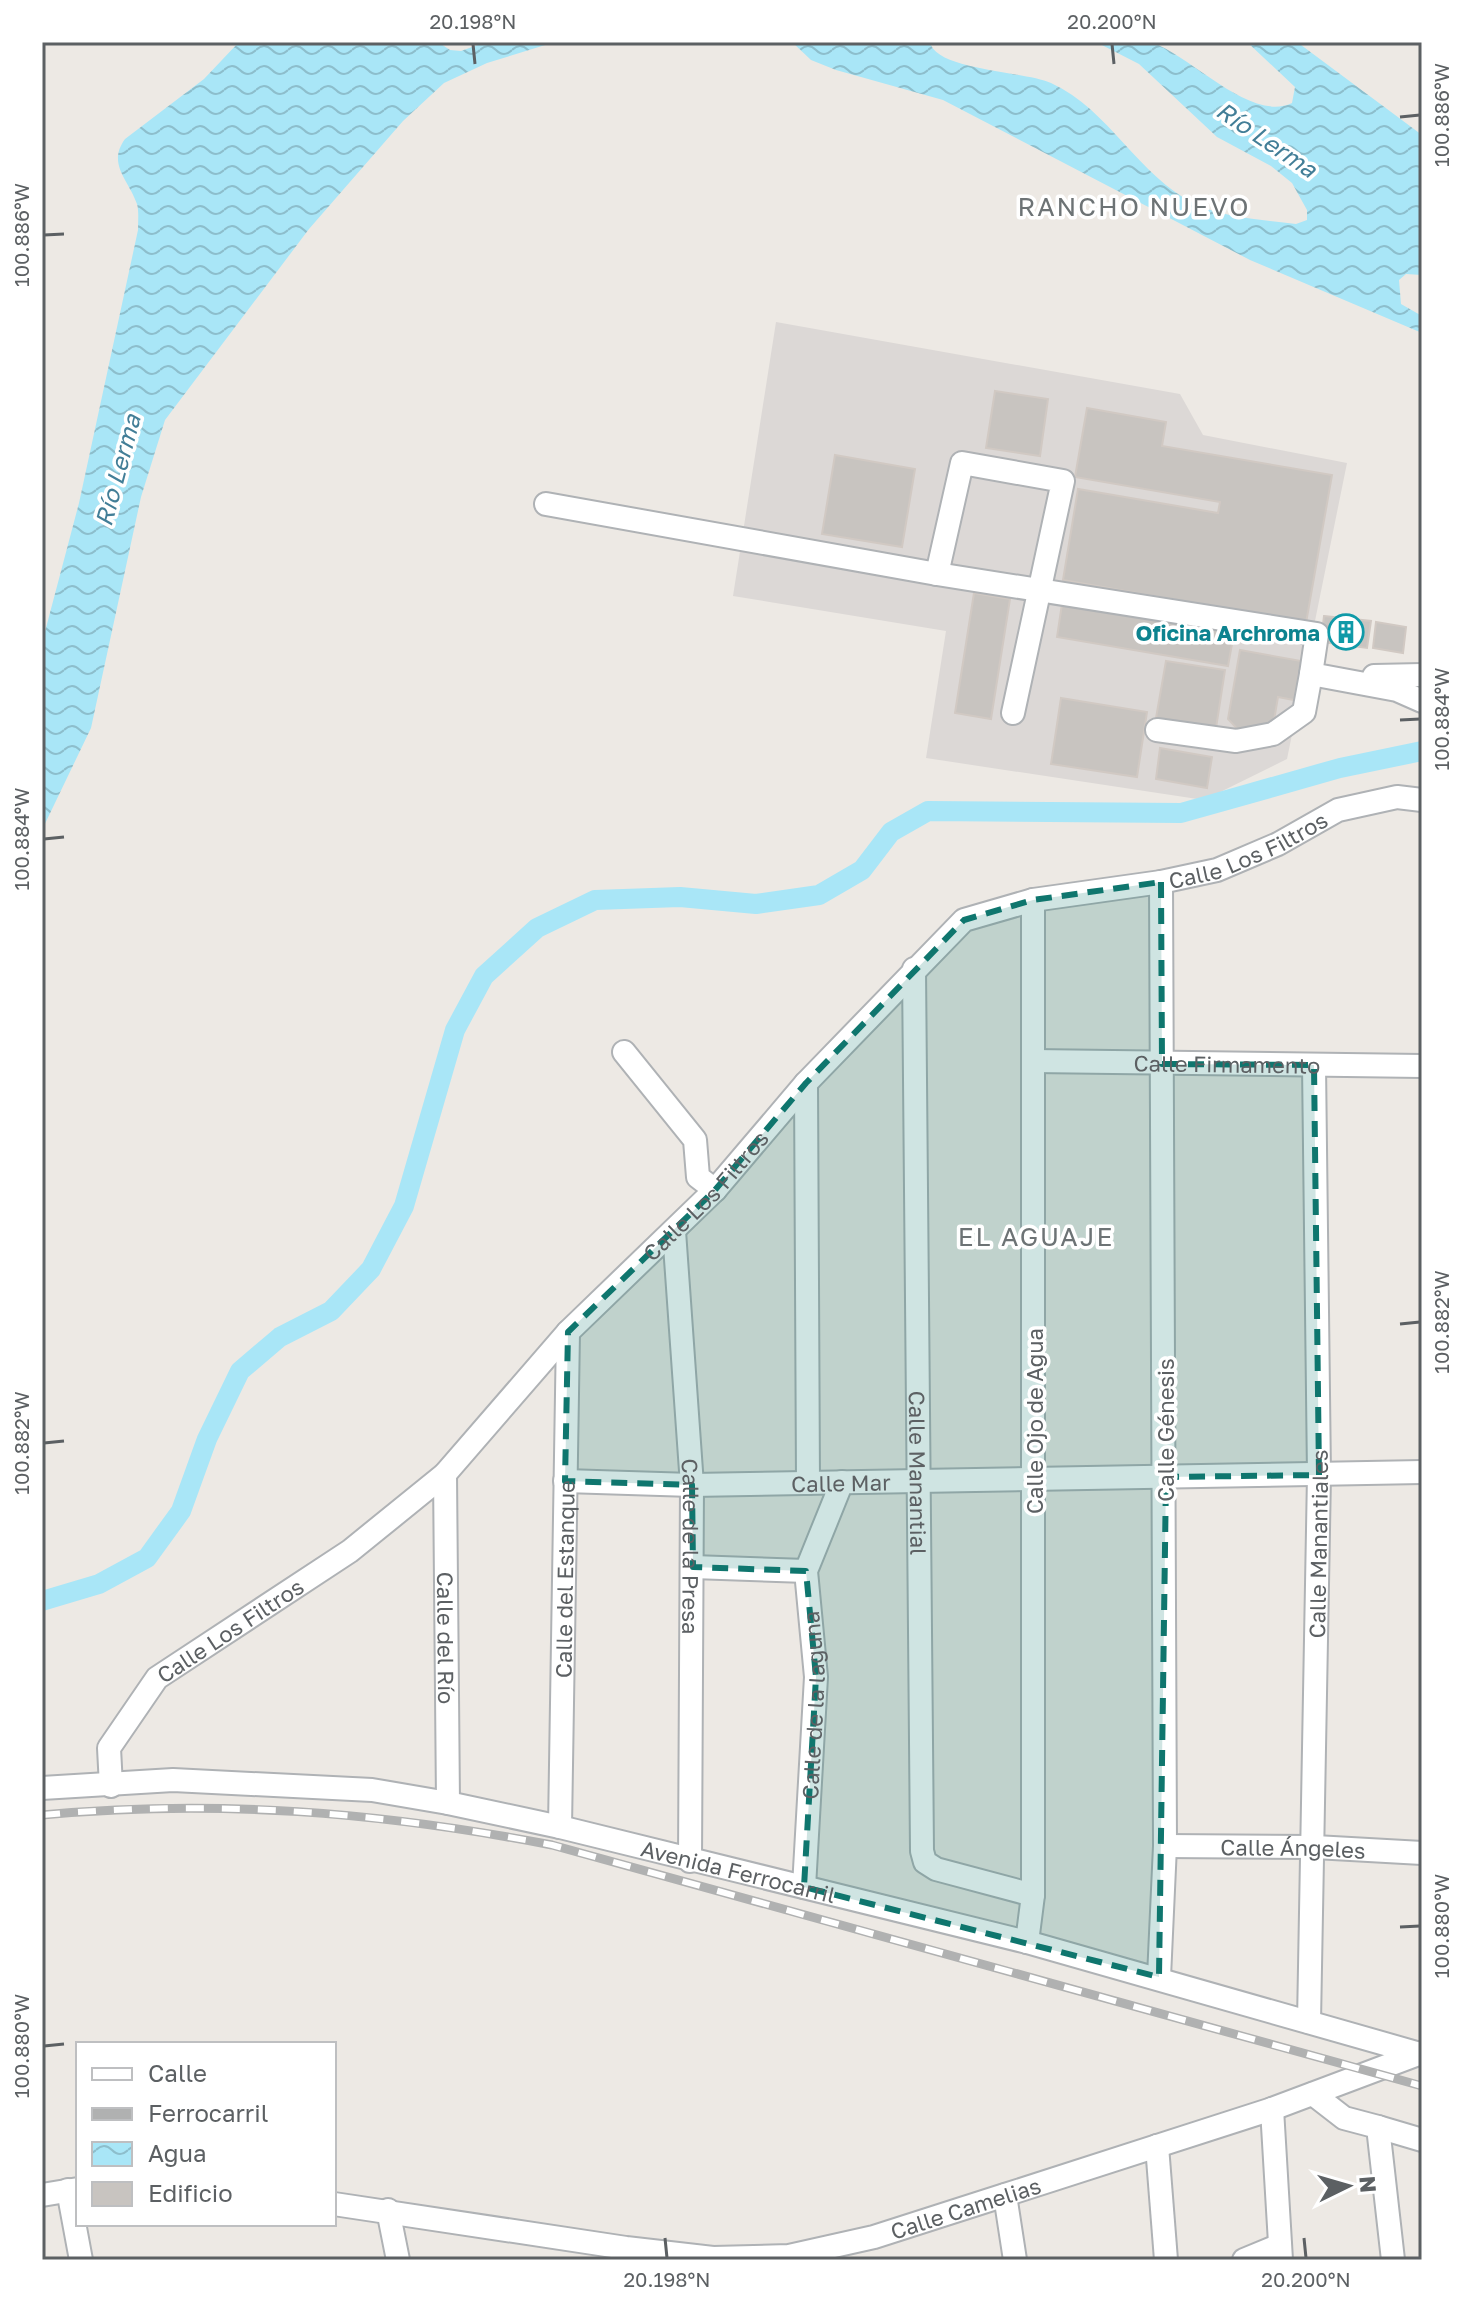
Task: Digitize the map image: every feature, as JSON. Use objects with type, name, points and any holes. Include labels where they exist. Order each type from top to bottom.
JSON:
[{"type":"street","points":[[937,574],[962,463],[1063,481],[1013,713]]},
{"type":"street","points":[[546,504],[937,574],[1317,634],[1320,676],[1304,712],[1273,734],[1236,741],[1157,730]]},
{"type":"street","points":[[1320,676],[1422,675]]},
{"type":"street","points":[[1320,676],[1397,690],[1422,701]]},
{"type":"street","name":"Calle Los Filtros","points":[[111,1786],[109,1748],[157,1678],[350,1551],[445,1474],[568,1332],[715,1190],[806,1083],[964,920],[1033,900],[1161,882],[1217,870],[1278,844],[1338,810],[1397,797],[1422,800]]},
{"type":"street","name":"Calle Génesis","points":[[1159,1977],[1165,1846],[1166,1477],[1161,882]]},
{"type":"street","name":"Calle Ojo de Agua","points":[[1027,1942],[1033,1895],[1033,900]]},
{"type":"street","name":"Calle Manantial","points":[[914,969],[916,1481],[925,1862],[936,1869],[1033,1895]]},
{"type":"street","points":[[624,1052],[695,1140],[698,1177],[715,1190]]},
{"type":"street","name":"Calle Firmamento","points":[[1033,1061],[1422,1066]]},
{"type":"street","name":"Calle Manantiales","points":[[1309,2022],[1315,1847],[1319,1475],[1314,1065]]},
{"type":"street","points":[[806,1083],[808,1483]]},
{"type":"street","name":"Calle de la Presa","points":[[674,1231],[692,1485],[690,1861]]},
{"type":"street","name":"Calle del Estanque","points":[[560,1827],[568,1332]]},
{"type":"street","name":"Calle Mar","points":[[565,1481],[692,1485],[1422,1472]]},
{"type":"street","name":"Calle del Río","points":[[445,1474],[448,1803]]},
{"type":"street","name":"Calle de la laguna","points":[[804,1887],[816,1677],[806,1571],[842,1482]]},
{"type":"street","points":[[693,1567],[806,1571]]},
{"type":"street","name":"Avenida Ferrocarril","points":[[42,1788],[173,1780],[372,1790],[448,1803],[560,1827],[1027,1942],[1421,2053]]},
{"type":"street","name":"Calle Ángeles","points":[[1165,1846],[1315,1847],[1422,1853]]},
{"type":"street","name":"Calle Camelias","points":[[336,2204],[713,2258],[789,2256],[874,2237],[1005,2195],[1272,2109],[1421,2053]]},
{"type":"street","points":[[1313,2094],[1344,2118],[1422,2140]]},
{"type":"street","points":[[1244,2260],[1281,2253],[1272,2109]]},
{"type":"street","points":[[1378,2127],[1393,2260]]},
{"type":"street","points":[[1157,2146],[1166,2260]]},
{"type":"street","points":[[42,2195],[73,2190],[76,2216]]},
{"type":"street","points":[[1005,2195],[1015,2260]]},
{"type":"street","points":[[388,2210],[398,2260]]},
{"type":"street","points":[[77,2226],[81,2260]]},
{"type":"highlighted area","points":[[1161,882],[1162,1064],[1314,1065],[1319,1475],[1166,1477],[1159,1977],[804,1887],[816,1677],[806,1571],[693,1567],[692,1485],[565,1481],[568,1332],[715,1190],[806,1083],[964,920],[1033,900]]},
{"type":"shaded area","points":[[776,322],[1180,394],[1203,435],[1347,463],[1287,759],[1204,800],[926,758],[946,631],[733,596]]},
{"type":"water","name":"Río Lerma","points":[[1133,40],[1153,43],[1240,96],[1276,107],[1292,103],[1295,87],[1247,42],[1297,42],[1422,135],[1422,275],[1406,274],[1399,280],[1401,304],[1422,316],[1422,333],[1250,260],[943,100],[836,70],[811,60],[792,42],[930,42],[935,51],[947,59],[1051,83],[1090,109],[1157,177],[1195,204],[1232,215],[1296,224],[1307,220],[1307,210],[1292,183],[1271,166],[1217,137],[1139,64],[1096,42]]},
{"type":"water","name":"Río Lerma","points":[[239,42],[438,42],[450,50],[461,51],[486,42],[555,42],[487,63],[444,83],[403,121],[309,229],[165,420],[141,497],[91,728],[42,830],[42,643],[79,503],[138,230],[137,204],[121,172],[120,148],[125,139],[204,79]]},
{"type":"building","points":[[995,391],[1048,399],[1040,456],[986,448]]},
{"type":"building","points":[[1087,408],[1166,422],[1162,446],[1332,475],[1306,623],[1063,580],[1078,489],[1218,513],[1220,502],[1075,477]]},
{"type":"building","points":[[835,455],[915,469],[902,547],[822,534]]},
{"type":"building","points":[[974,593],[1010,599],[991,719],[955,713]]},
{"type":"building","points":[[1062,604],[1234,633],[1228,666],[1057,637]]},
{"type":"building","name":"Oficina Archroma","points":[[1324,616],[1371,621],[1367,648],[1321,642]]},
{"type":"building","points":[[1376,622],[1406,627],[1403,653],[1373,648]]},
{"type":"building","points":[[1240,650],[1301,661],[1294,700],[1278,697],[1273,726],[1241,733],[1228,719]]},
{"type":"building","points":[[1166,661],[1225,670],[1216,728],[1156,718]]},
{"type":"building","points":[[1061,698],[1147,712],[1137,777],[1051,764]]},
{"type":"building","points":[[1160,748],[1212,757],[1207,788],[1156,779]]},
{"type":"waterway","points":[[42,1601],[99,1584],[147,1558],[181,1511],[207,1439],[240,1371],[280,1337],[331,1311],[371,1269],[404,1206],[455,1030],[484,976],[537,928],[595,900],[680,897],[756,904],[819,895],[862,870],[891,832],[928,811],[1181,813],[1340,768],[1422,751]]},
{"type":"railway","points":[[42,1815],[171,1808],[298,1812],[424,1824],[552,1845],[1422,2086]]},
{"type":"place","name":"Oficina Archroma","points":[[1346,632]]},
{"type":"district","name":"RANCHO NUEVO","points":[[1134,206]]},
{"type":"district","name":"EL AGUAJE","points":[[1036,1236]]}]
